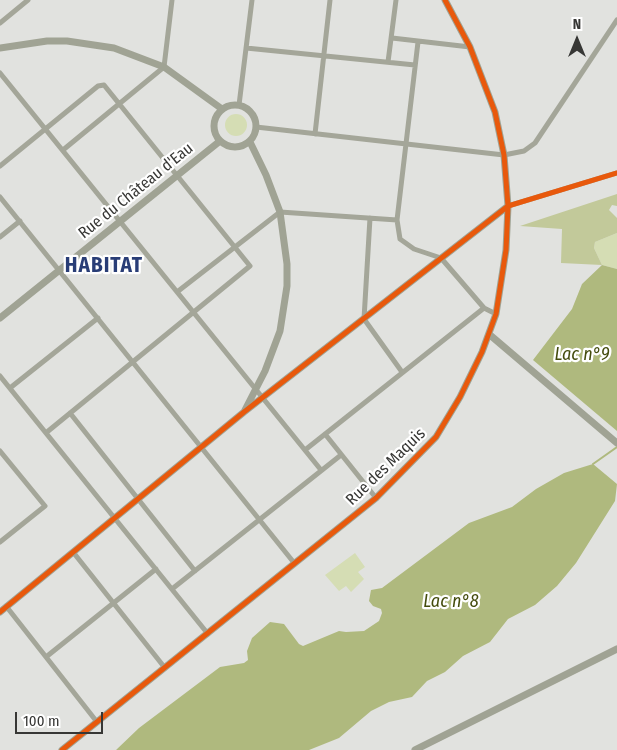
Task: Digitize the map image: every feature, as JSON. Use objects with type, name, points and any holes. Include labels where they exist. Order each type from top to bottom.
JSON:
[{"type":"street","points":[[0,23],[28,0]]},
{"type":"street","points":[[63,150],[164,67],[172,0]]},
{"type":"street","points":[[239,105],[252,0]]},
{"type":"street","points":[[316,134],[330,0]]},
{"type":"street","points":[[388,62],[396,0]]},
{"type":"street","name":"Rue des Maquis","points":[[62,750],[376,498],[436,437],[460,397],[490,335],[496,314],[506,250],[508,206],[504,155],[492,105],[470,47],[448,1]]},
{"type":"street","points":[[256,127],[504,155],[524,151],[535,143],[617,20]]},
{"type":"street","points":[[392,38],[470,47]]},
{"type":"street","points":[[0,48],[47,41],[89,43],[114,48],[164,67],[222,109]]},
{"type":"street","points":[[418,42],[408,144],[397,220],[400,239],[406,245],[441,258],[484,308],[496,314]]},
{"type":"street","points":[[246,48],[415,65]]},
{"type":"street","points":[[0,73],[321,470]]},
{"type":"street","points":[[0,166],[100,85],[105,86],[118,105],[250,266],[47,432]]},
{"type":"street","points":[[244,412],[277,340],[285,307],[287,264],[280,212],[266,175],[250,142],[256,127],[252,113],[239,105],[222,109],[214,120],[216,135],[220,141],[234,147],[250,142]]},
{"type":"street","name":"Rue du Château d'Eau","points":[[0,318],[120,222],[175,175],[220,141]]},
{"type":"street","points":[[0,612],[244,412],[508,206],[617,173]]},
{"type":"street","points":[[0,197],[60,269],[132,362],[203,447],[296,564]]},
{"type":"street","points":[[177,292],[280,212],[397,220]]},
{"type":"street","points":[[370,218],[364,320],[402,372]]},
{"type":"street","points":[[0,237],[20,222]]},
{"type":"street","points":[[305,450],[484,308]]},
{"type":"street","points":[[10,388],[98,318]]},
{"type":"street","points":[[490,335],[617,443]]},
{"type":"street","points":[[0,376],[208,634]]},
{"type":"street","points":[[70,413],[195,571]]},
{"type":"street","points":[[325,434],[376,498]]},
{"type":"street","points":[[0,451],[44,506],[0,542]]},
{"type":"street","points":[[172,589],[341,455]]},
{"type":"street","points":[[73,552],[165,668]]},
{"type":"street","points":[[46,657],[156,569]]},
{"type":"street","points":[[6,606],[97,722]]},
{"type":"street","points":[[415,750],[617,648]]},
{"type":"shaded area","points":[[232,114],[240,114],[247,121],[247,129],[240,136],[232,136],[225,129],[225,121]]},
{"type":"shaded area","points":[[617,194],[617,206],[612,205],[609,210],[617,218],[617,233],[595,242],[594,248],[602,265],[561,263],[562,229],[520,226]]},
{"type":"shaded area","points":[[617,233],[617,269],[602,265],[594,248],[595,242]]},
{"type":"shaded area","points":[[355,553],[365,567],[358,572],[364,579],[351,592],[346,586],[339,591],[325,575]]},
{"type":"water","name":"Lac n°9","points":[[602,265],[617,269],[617,431],[533,360],[572,309],[582,284]]},
{"type":"water","name":"Lac n°8","points":[[593,464],[617,484],[615,501],[576,563],[557,586],[535,605],[508,619],[490,642],[463,656],[445,672],[427,681],[412,697],[389,702],[371,711],[339,738],[309,750],[116,750],[139,728],[220,667],[244,663],[248,660],[247,651],[252,638],[270,622],[284,624],[299,644],[303,646],[339,631],[364,631],[379,621],[382,613],[381,609],[373,606],[369,601],[371,590],[382,588],[469,523],[512,507],[536,489],[564,473]]},
{"type":"waterway","points":[[593,464],[617,447]]},
{"type":"cycle path","points":[[62,750],[376,498],[436,437],[460,397],[482,352],[496,314],[506,250],[508,206],[504,155],[495,112],[470,47],[445,0]]},
{"type":"cycle path","points":[[0,612],[244,412],[508,206],[617,173]]},
{"type":"district","name":"HABITAT","points":[[104,266]]}]
